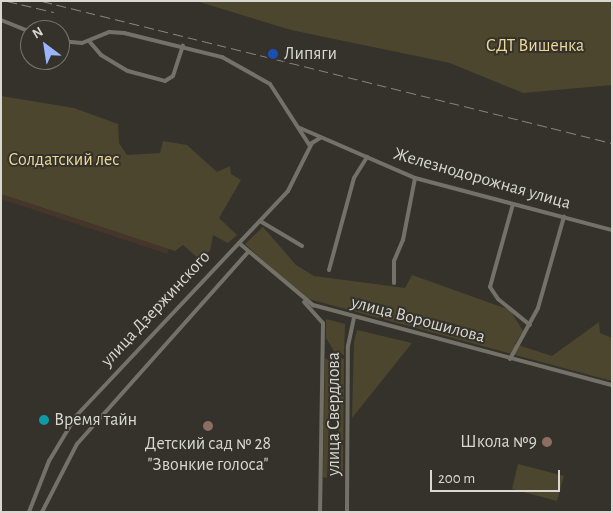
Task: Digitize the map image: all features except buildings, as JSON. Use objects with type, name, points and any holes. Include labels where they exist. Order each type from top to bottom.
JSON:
[{"type":"street","points":[[1,20],[20,28]]},
{"type":"street","points":[[70,41],[89,41],[109,32],[124,32],[222,57],[243,72],[266,81],[300,128],[310,146]]},
{"type":"street","points":[[89,41],[101,55],[128,71],[165,81],[173,76],[183,46]]},
{"type":"street","name":"Железнодорожная улица","points":[[300,128],[414,178],[612,230]]},
{"type":"street","name":"улица Дзержинского","points":[[29,512],[49,461],[76,416],[294,183],[310,146],[320,138]]},
{"type":"street","points":[[329,270],[354,178],[367,157]]},
{"type":"street","points":[[394,283],[394,261],[403,240],[414,178]]},
{"type":"street","points":[[513,204],[490,287],[498,299],[530,325]]},
{"type":"street","points":[[510,359],[530,325],[564,217]]},
{"type":"street","points":[[260,221],[302,246]]},
{"type":"street","name":"улица Ворошилова","points":[[239,243],[302,301],[354,317],[612,385]]},
{"type":"street","name":"улица Дзержинского","points":[[42,512],[77,444],[248,252]]},
{"type":"street","name":"улица Свердлова","points":[[302,301],[320,318],[320,512]]},
{"type":"street","name":"улица Свердлова","points":[[347,512],[348,346],[354,317]]},
{"type":"shaded area","points":[[1,194],[169,249],[167,254],[1,199]]},
{"type":"green space","name":"СДТ Вишенка","points":[[196,1],[612,1],[612,85],[523,93],[450,63],[291,30]]},
{"type":"green space","name":"Солдатский лес","points":[[1,96],[74,108],[118,124],[119,143],[127,155],[160,153],[163,141],[187,145],[217,172],[230,166],[231,174],[241,180],[219,218],[237,235],[228,243],[213,235],[210,251],[198,258],[183,245],[175,251],[1,194]]},
{"type":"green space","points":[[263,227],[296,265],[314,276],[405,288],[412,275],[510,310],[523,331],[515,344],[552,356],[599,322],[600,333],[612,338],[612,381],[305,298],[245,244]]},
{"type":"green space","points":[[326,319],[345,324],[344,355],[334,351],[326,338]]},
{"type":"green space","points":[[357,330],[412,343],[352,418],[354,342]]},
{"type":"green space","points":[[325,358],[331,362],[327,478],[323,477]]},
{"type":"green space","points":[[341,358],[344,359],[343,478],[337,473]]},
{"type":"green space","points":[[518,464],[564,476],[557,501],[512,489]]},
{"type":"railway","points":[[7,1],[54,12]]},
{"type":"railway","points":[[42,1],[612,143]]},
{"type":"place","name":"Липяги","points":[[273,54]]},
{"type":"place","name":"Время тайн","points":[[44,420]]},
{"type":"place","name":"Детский сад № 28 \"Звонкие голоса\"","points":[[208,426]]},
{"type":"place","name":"Школа №9","points":[[547,442]]}]
